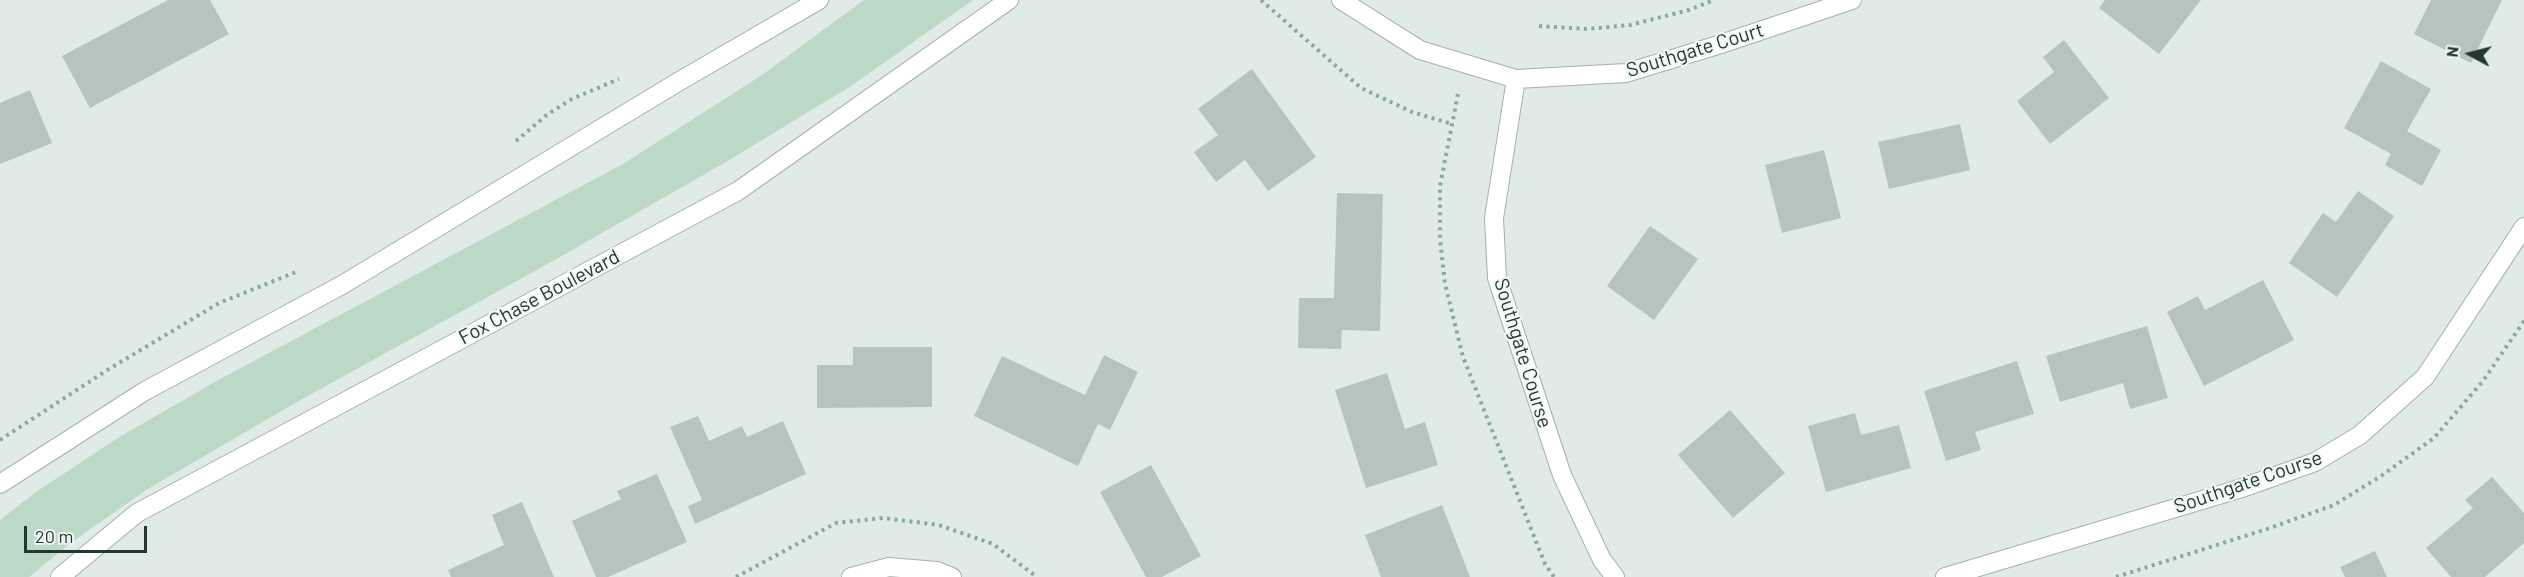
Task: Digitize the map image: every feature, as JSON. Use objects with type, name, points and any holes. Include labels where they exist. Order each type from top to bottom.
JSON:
[{"type":"street","points":[[0,484],[145,391],[342,285],[678,82],[819,0]]},
{"type":"street","name":"Fox Chase Boulevard","points":[[60,577],[137,513],[738,191],[1009,0]]},
{"type":"street","points":[[1341,0],[1420,50],[1465,64]]},
{"type":"street","name":"Southgate Court","points":[[1465,64],[1516,79],[1626,73],[1852,0]]},
{"type":"street","name":"Southgate Course","points":[[1516,79],[1494,218],[1497,278],[1562,475],[1602,560],[1615,577]]},
{"type":"street","name":"Southgate Course","points":[[1945,577],[2239,489],[2315,462],[2360,435],[2425,376],[2524,227]]},
{"type":"street","points":[[851,577],[889,567],[937,571],[952,577]]},
{"type":"path","points":[[1261,0],[1361,88],[1412,112],[1452,124]]},
{"type":"path","points":[[1539,26],[1587,29],[1630,25],[1689,10],[1714,0]]},
{"type":"path","points":[[1465,64],[1440,186],[1440,238],[1445,284],[1463,357],[1545,564],[1554,577]]},
{"type":"path","points":[[512,143],[548,114],[572,99],[624,76]]},
{"type":"path","points":[[0,441],[109,369],[219,303],[306,267]]},
{"type":"green space","points":[[864,0],[973,0],[851,86],[726,162],[553,261],[302,399],[146,490],[68,545],[29,577],[0,577],[0,520],[36,492],[121,436],[222,378],[623,164],[762,75]]},
{"type":"building","points":[[168,0],[210,0],[229,34],[90,108],[62,56]]},
{"type":"building","points":[[2105,0],[2201,0],[2159,54],[2099,8]]},
{"type":"building","points":[[2431,0],[2502,0],[2471,63],[2414,34]]},
{"type":"building","points":[[2064,40],[2109,98],[2050,144],[2017,101],[2054,72],[2043,57]]},
{"type":"building","points":[[2381,61],[2431,89],[2407,131],[2441,150],[2422,186],[2385,165],[2391,154],[2344,128]]},
{"type":"building","points":[[1252,69],[1316,157],[1268,191],[1245,160],[1216,182],[1194,152],[1218,135],[1198,109]]},
{"type":"building","points":[[30,90],[52,143],[0,164],[0,103]]},
{"type":"building","points":[[1960,124],[1970,170],[1889,189],[1878,142]]},
{"type":"building","points":[[1824,150],[1841,218],[1782,233],[1765,165]]},
{"type":"building","points":[[2358,191],[2394,216],[2337,297],[2289,263],[2323,213],[2336,222]]},
{"type":"building","points":[[1337,193],[1383,194],[1380,331],[1342,330],[1341,349],[1298,348],[1299,298],[1334,298]]},
{"type":"building","points":[[1650,226],[1698,259],[1654,320],[1607,286]]},
{"type":"building","points":[[2263,280],[2294,340],[2204,386],[2167,312],[2198,296],[2205,310]]},
{"type":"building","points":[[2147,326],[2168,398],[2130,409],[2123,383],[2060,402],[2046,356]]},
{"type":"building","points":[[853,347],[932,347],[932,407],[817,408],[817,365],[853,365]]},
{"type":"building","points":[[1104,355],[1138,372],[1110,430],[1098,424],[1078,466],[974,416],[1002,356],[1085,395]]},
{"type":"building","points":[[2017,361],[2034,414],[1975,432],[1981,450],[1946,461],[1924,391]]},
{"type":"building","points":[[1387,373],[1405,429],[1425,422],[1438,465],[1366,488],[1335,390]]},
{"type":"building","points":[[1730,410],[1785,473],[1733,518],[1678,455]]},
{"type":"building","points":[[1855,413],[1861,435],[1899,425],[1911,468],[1826,492],[1808,426]]},
{"type":"building","points":[[698,416],[709,441],[742,426],[747,437],[783,421],[806,474],[695,524],[688,506],[702,500],[670,427]]},
{"type":"building","points":[[1151,465],[1201,556],[1162,577],[1146,577],[1100,492]]},
{"type":"building","points":[[657,474],[687,542],[608,577],[596,577],[572,521],[621,499],[617,491]]},
{"type":"building","points":[[2492,477],[2524,513],[2524,543],[2485,577],[2451,577],[2426,548],[2473,508],[2465,500]]},
{"type":"building","points":[[522,502],[554,577],[451,577],[448,570],[504,545],[492,515]]},
{"type":"building","points":[[1442,505],[1470,577],[1381,577],[1365,535]]},
{"type":"building","points":[[2375,551],[2387,577],[2345,577],[2340,567]]}]
